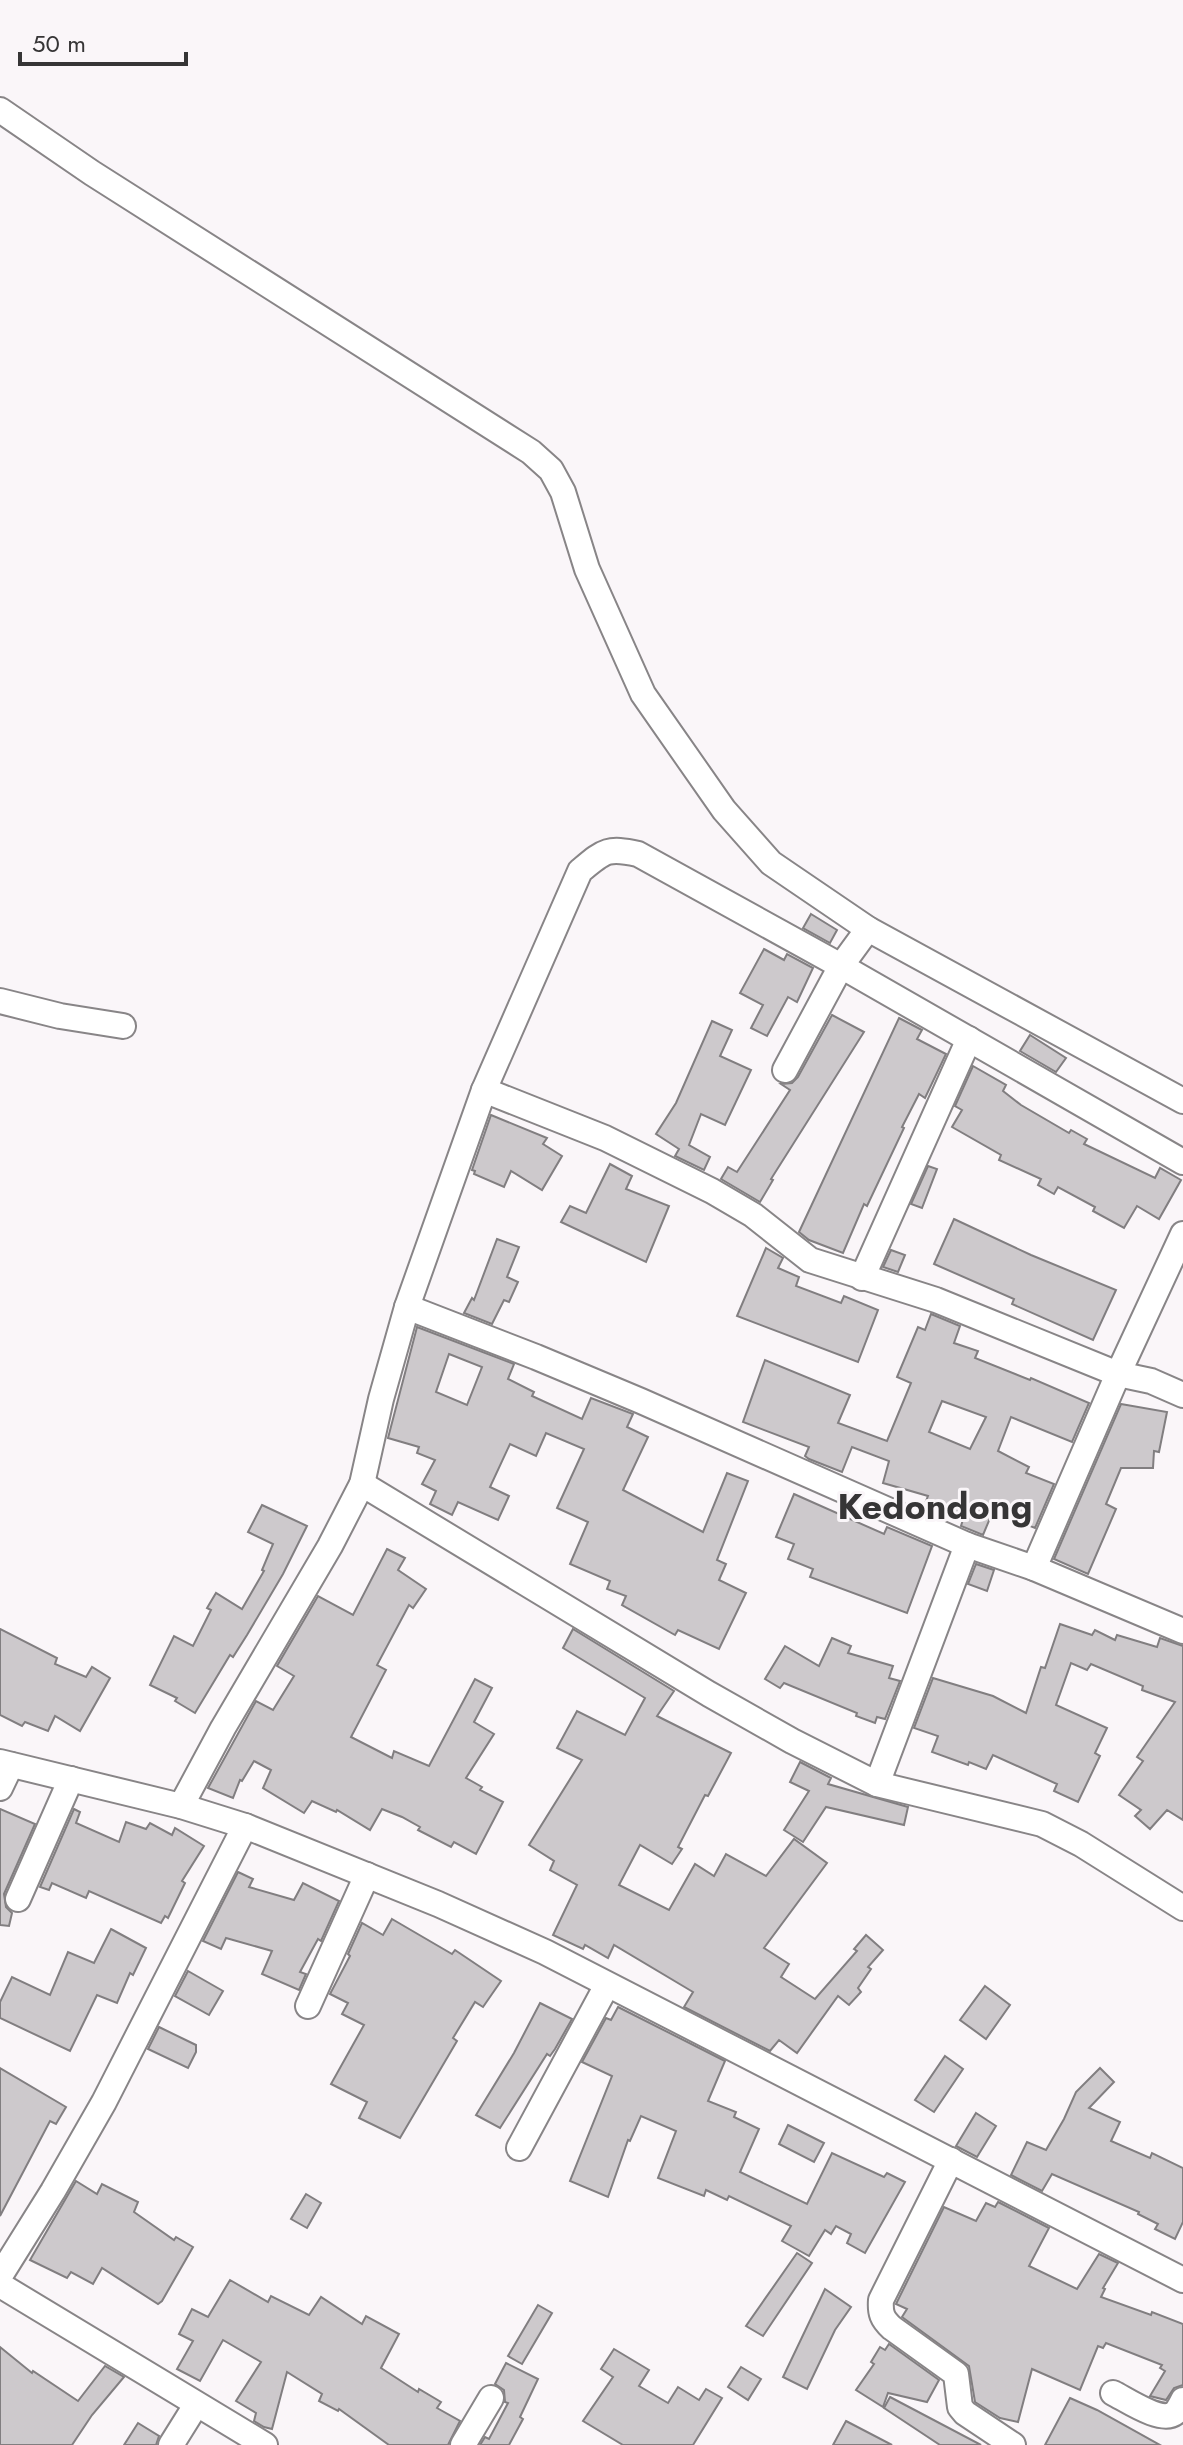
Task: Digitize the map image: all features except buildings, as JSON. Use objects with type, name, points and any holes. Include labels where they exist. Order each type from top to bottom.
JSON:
[{"type":"street","points":[[0,110],[92,173],[531,452],[551,470],[563,492],[587,569],[643,694],[724,810],[771,863],[868,929],[1183,1101]]},
{"type":"street","points":[[181,1806],[223,1728],[324,1558],[362,1484],[381,1399],[407,1307],[484,1090],[580,871],[599,855],[615,849],[638,854],[1183,1162]]},
{"type":"street","points":[[785,1070],[841,966],[868,929]]},
{"type":"street","points":[[0,1001],[60,1016],[123,1026]]},
{"type":"street","points":[[862,1278],[969,1039]]},
{"type":"street","points":[[484,1090],[605,1138],[685,1178],[753,1215],[810,1260],[975,1315],[1118,1374],[1151,1381],[1183,1395]]},
{"type":"street","points":[[1034,1568],[1183,1234]]},
{"type":"street","points":[[407,1307],[602,1384],[967,1545],[1034,1568],[1183,1631]]},
{"type":"street","points":[[362,1484],[709,1694],[877,1784],[1042,1824],[1081,1844],[1183,1908]]},
{"type":"street","points":[[877,1784],[967,1545]]},
{"type":"street","points":[[0,1788],[5,1763],[181,1806],[245,1826],[367,1875],[545,1952],[1183,2280]]},
{"type":"street","points":[[18,1899],[71,1779]]},
{"type":"street","points":[[0,2276],[104,2102],[245,1826]]},
{"type":"street","points":[[308,2006],[367,1875]]},
{"type":"street","points":[[519,2148],[607,1985]]},
{"type":"street","points":[[951,2160],[881,2300],[880,2311],[884,2321],[892,2328],[956,2374],[957,2402],[965,2413],[1013,2445]]},
{"type":"street","points":[[0,2285],[265,2445]]},
{"type":"street","points":[[1113,2393],[1158,2416],[1167,2417],[1183,2400]]},
{"type":"street","points":[[463,2445],[491,2398]]},
{"type":"street","points":[[171,2445],[196,2405]]},
{"type":"district","name":"Kedondong","points":[[935,1506]]}]
